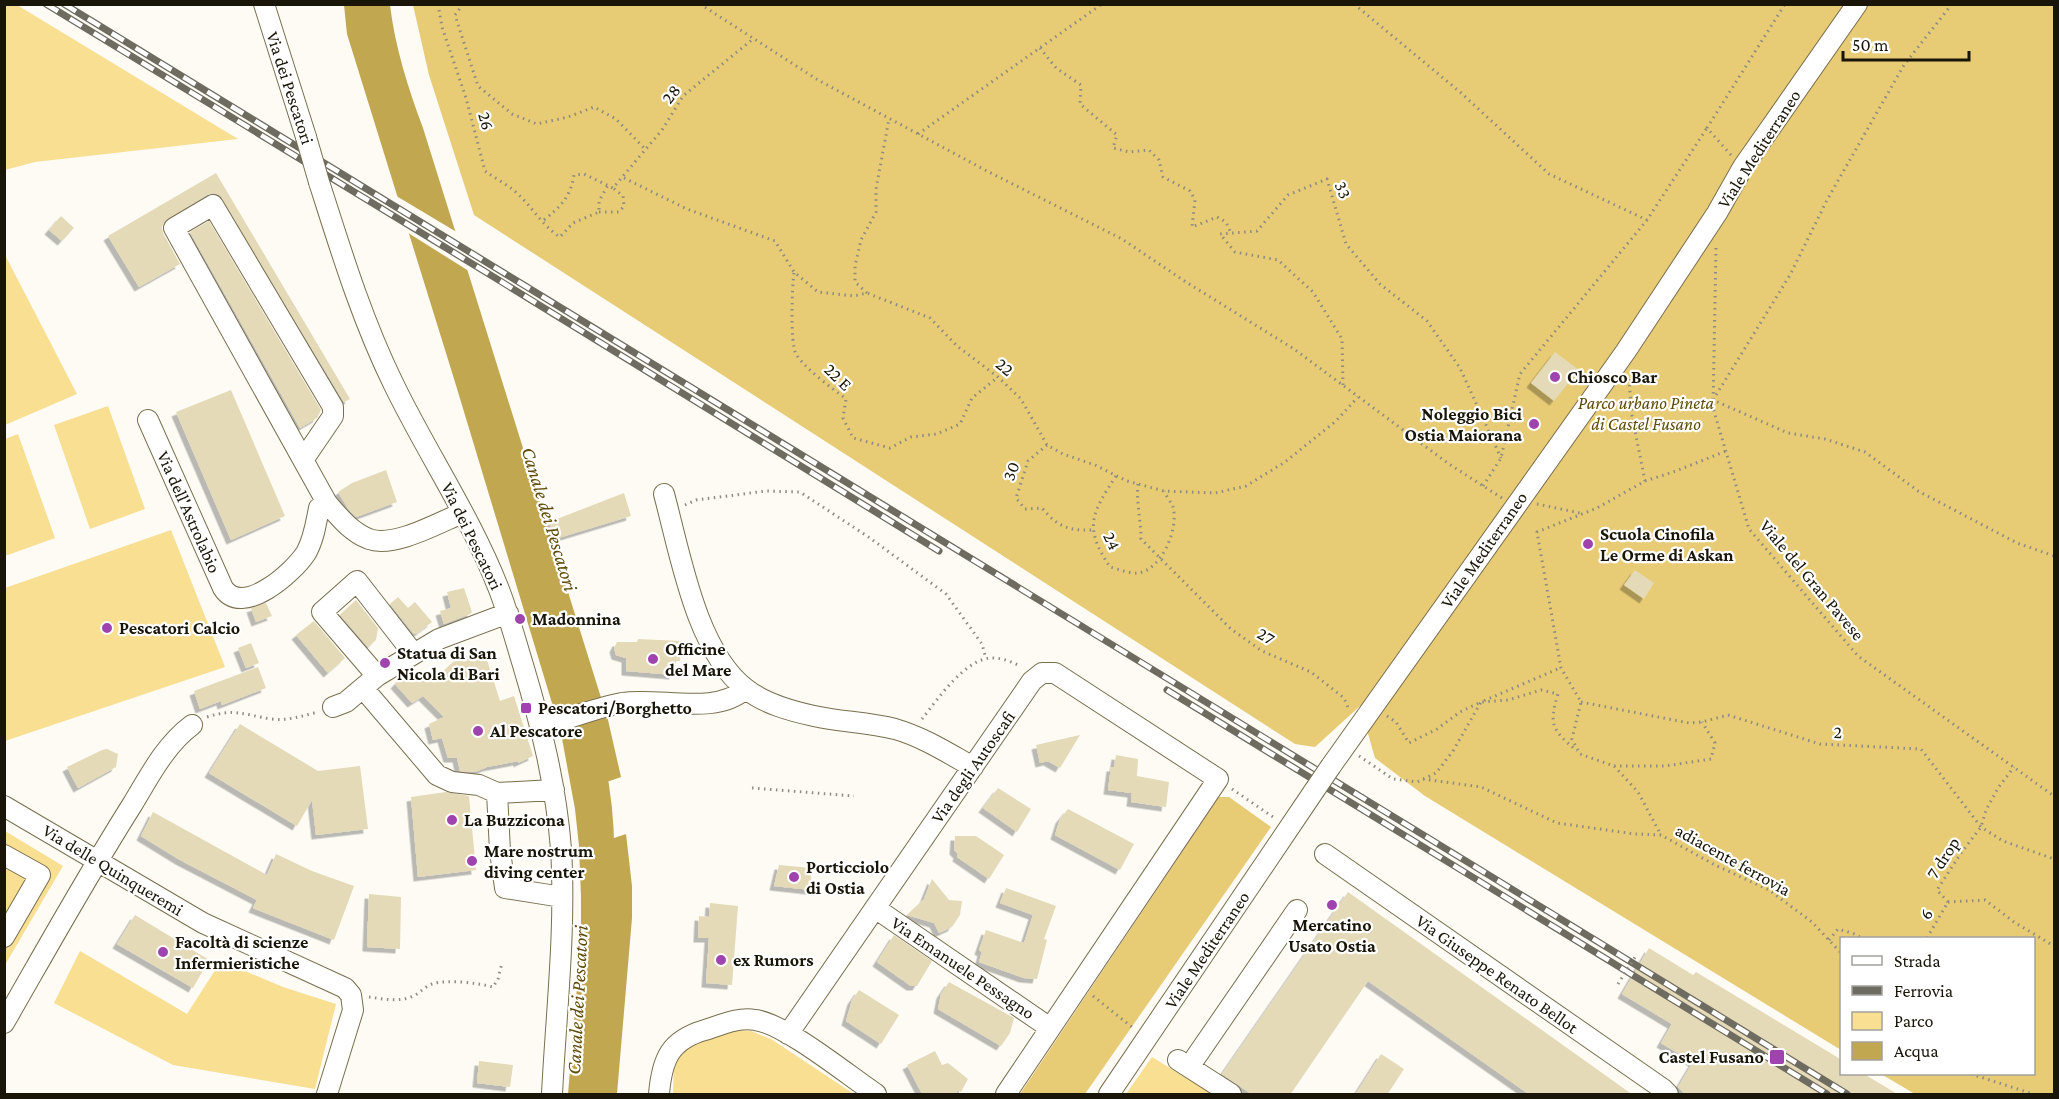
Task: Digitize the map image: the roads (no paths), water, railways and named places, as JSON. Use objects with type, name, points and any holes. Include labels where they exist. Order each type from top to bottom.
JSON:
[{"type":"street","name":"Via dei Pescatori","points":[[264,4],[319,182],[365,319],[395,387],[487,561],[508,613],[542,727],[554,790],[561,849],[562,897],[552,1095]]},
{"type":"street","name":"Viale Mediterraneo","points":[[1109,1095],[1331,766],[1626,351],[1717,213],[1743,167],[1857,4]]},
{"type":"street","points":[[303,460],[333,416],[333,407],[213,205],[174,228],[303,460],[327,503],[357,533],[378,541],[397,539],[462,513]]},
{"type":"street","name":"Via dell'Astrolabio","points":[[148,420],[223,588],[230,597],[236,600],[275,585],[296,567],[311,543],[319,508],[327,503]]},
{"type":"street","points":[[663,494],[695,607],[720,659],[729,673],[745,689],[770,703],[816,717],[879,726],[920,738],[973,767]]},
{"type":"street","points":[[413,653],[357,581],[322,612],[370,682],[382,711],[437,775],[452,782],[479,785],[497,793],[554,790]]},
{"type":"street","points":[[333,707],[346,702],[370,682],[438,639],[508,613]]},
{"type":"street","name":"Via degli Autoscafi","points":[[788,1034],[1038,675],[1046,672],[1058,674],[1218,779],[1050,1028]]},
{"type":"street","points":[[542,727],[606,707],[641,701],[718,702],[732,698],[745,689]]},
{"type":"street","points":[[4,1023],[96,861],[162,757],[180,734],[192,725]]},
{"type":"street","points":[[497,793],[500,851],[505,888],[562,897]]},
{"type":"street","name":"Via delle Quinqueremi","points":[[4,806],[198,920],[245,944],[338,983],[351,995],[353,1010],[327,1095]]},
{"type":"street","name":"Via Giuseppe Renato Bellot","points":[[1325,854],[1663,1089],[1668,1095]]},
{"type":"street","points":[[4,855],[40,875],[4,938]]},
{"type":"street","name":"Via Emanuele Pessagno","points":[[875,908],[1050,1028]]},
{"type":"street","points":[[1230,1095],[1184,1064],[1297,909]]},
{"type":"street","points":[[659,1095],[662,1071],[668,1055],[678,1043],[694,1033],[749,1019],[767,1023],[788,1034],[876,1095]]},
{"type":"street","points":[[1006,1095],[1050,1028]]},
{"type":"water","points":[[344,5],[390,5],[407,83],[608,720],[621,777],[601,784],[605,841],[626,834],[632,886],[632,918],[617,1094],[568,1094],[581,940],[581,897],[575,809],[561,733],[347,34]]},
{"type":"waterway","name":"Canale dei Pescatori","points":[[596,764],[604,814],[605,864]]},
{"type":"railway","points":[[46,4],[939,551]]},
{"type":"railway","points":[[64,4],[1847,1094]]},
{"type":"railway","points":[[1167,690],[1827,1094]]},
{"type":"place","name":"Chiosco Bar","points":[[1555,377]]},
{"type":"place","name":"Noleggio Bici Ostia Maiorana","points":[[1534,424]]},
{"type":"place","name":"Scuola Cinofila Le Orme di Askan","points":[[1588,544]]},
{"type":"place","name":"Madonnina","points":[[520,619]]},
{"type":"place","name":"Pescatori Calcio","points":[[107,628]]},
{"type":"place","name":"Officine del Mare","points":[[653,659]]},
{"type":"place","name":"Statua di San Nicola di Bari","points":[[385,663]]},
{"type":"place","name":"Pescatori/Borghetto","points":[[526,708]]},
{"type":"place","name":"Al Pescatore","points":[[478,731]]},
{"type":"place","name":"La Buzzicona","points":[[452,820]]},
{"type":"place","name":"Mare nostrum diving center","points":[[472,861]]},
{"type":"place","name":"Porticciolo di Ostia","points":[[794,877]]},
{"type":"place","name":"Mercatino Usato Ostia","points":[[1332,905]]},
{"type":"place","name":"Facoltà di scienze Infermieristiche","points":[[163,952]]},
{"type":"place","name":"ex Rumors","points":[[721,960]]},
{"type":"place","name":"Castel Fusano","points":[[1777,1057]]},
{"type":"park label","name":"Parco urbano Pineta di Castel Fusano","points":[[1646,413]]}]
